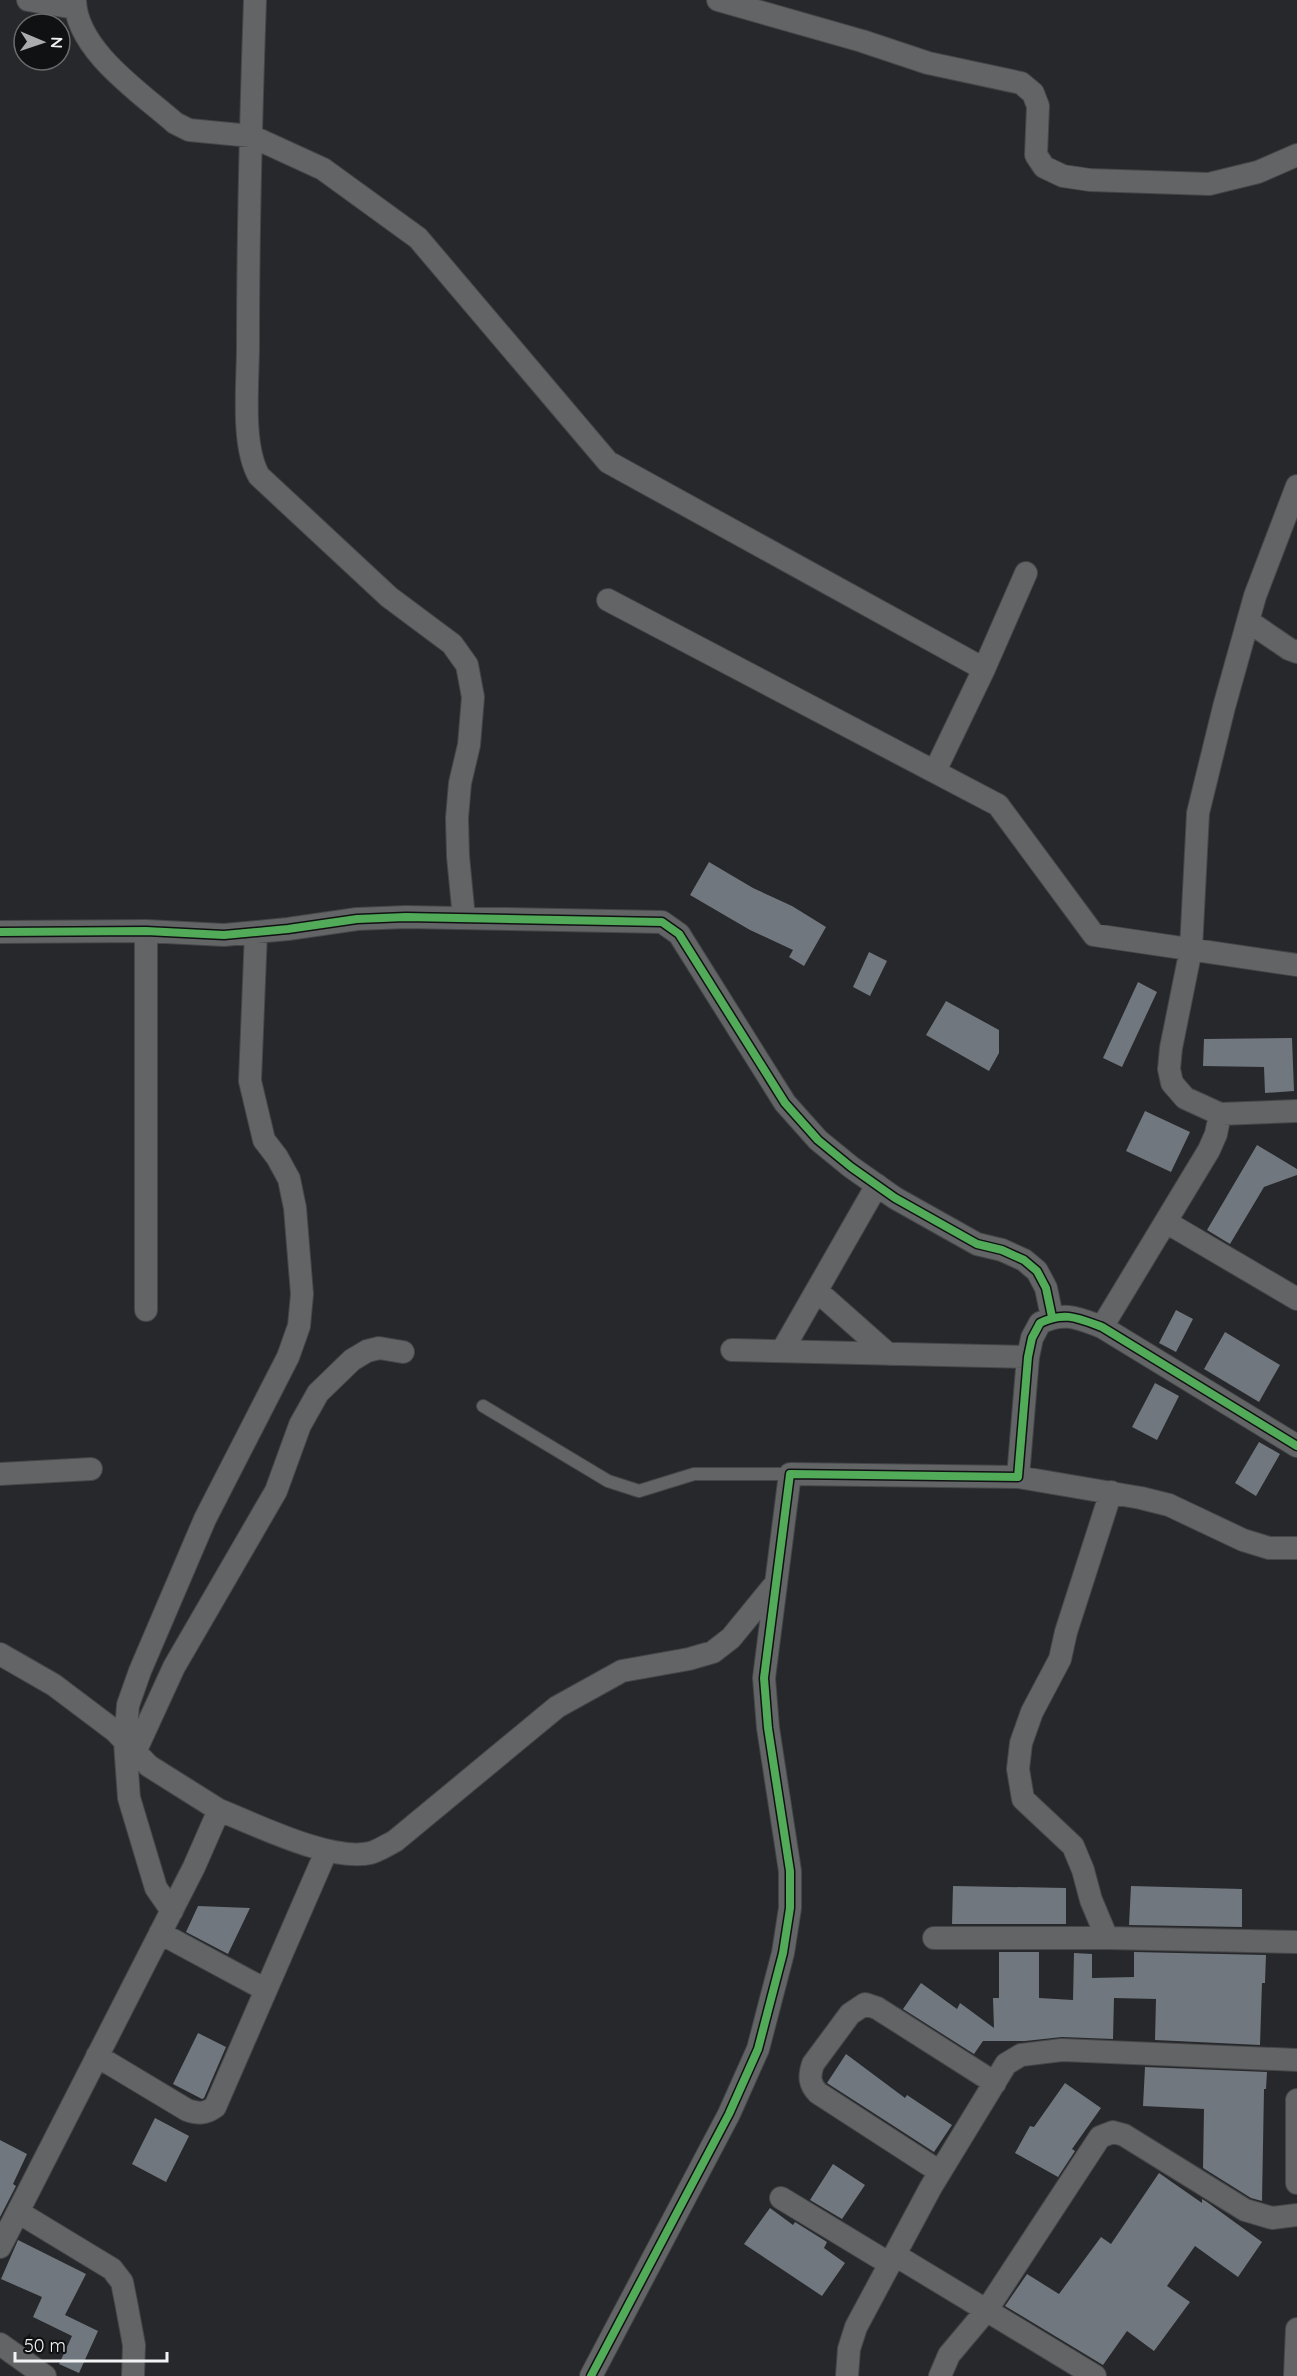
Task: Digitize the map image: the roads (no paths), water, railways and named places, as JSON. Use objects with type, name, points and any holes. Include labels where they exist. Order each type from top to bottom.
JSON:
[{"type":"street","points":[[28,0],[75,4],[83,31],[98,53],[175,123],[189,130],[251,136],[323,168],[418,238],[608,462],[984,669]]},
{"type":"street","points":[[255,0],[251,136],[248,442],[251,463],[259,476],[389,597],[452,644],[467,665],[473,697],[469,745],[460,783],[457,818],[464,918]]},
{"type":"street","points":[[718,0],[862,41],[928,63],[1021,83],[1032,93],[1038,106],[1036,155],[1044,167],[1063,176],[1090,180],[1209,184],[1258,172],[1297,155]]},
{"type":"street","points":[[1297,486],[1248,621],[1198,813],[1191,949],[1171,1048],[1170,1076],[1172,1083],[1185,1098],[1220,1114],[1297,1112]]},
{"type":"street","points":[[935,771],[984,669],[1026,573]]},
{"type":"street","points":[[608,600],[998,805],[1094,935],[1297,965]]},
{"type":"street","points":[[1248,621],[1289,650],[1297,652]]},
{"type":"street","points":[[0,932],[146,931],[224,935],[357,919],[464,918],[662,922],[679,934],[785,1103],[818,1140],[895,1198],[977,1244],[1002,1250],[1024,1260],[1037,1271],[1046,1288],[1052,1317]]},
{"type":"street","points":[[146,931],[146,1310]]},
{"type":"street","points":[[172,1911],[156,1888],[129,1798],[128,1705],[140,1671],[205,1519],[288,1357],[299,1326],[302,1294],[293,1198],[289,1179],[264,1140],[250,1081],[256,932]]},
{"type":"street","points":[[1274,1111],[1297,1125]]},
{"type":"street","points":[[1102,1327],[1209,1150],[1220,1114]]},
{"type":"street","points":[[782,1351],[877,1185]]},
{"type":"street","points":[[1166,1222],[1297,1299]]},
{"type":"street","points":[[817,1291],[888,1354]]},
{"type":"street","points":[[1018,1477],[1028,1357],[1032,1338],[1040,1323],[1062,1315],[1102,1327],[1297,1446]]},
{"type":"street","points":[[130,1747],[276,1491],[300,1425],[318,1393],[352,1360],[367,1351],[379,1348],[403,1352]]},
{"type":"street","points":[[732,1350],[1028,1357]]},
{"type":"street","points":[[0,1474],[91,1469]]},
{"type":"street","points":[[591,2376],[729,2114],[758,2049],[783,1953],[790,1908],[790,1871],[768,1728],[764,1678],[790,1474],[1018,1477],[1111,1492],[1169,1505],[1243,1540],[1269,1548],[1297,1548]]},
{"type":"street","points":[[1107,1938],[1091,1900],[1083,1870],[1073,1846],[1023,1799],[1018,1769],[1021,1743],[1032,1712],[1060,1659],[1066,1632],[1111,1492]]},
{"type":"street","points":[[0,1654],[54,1685],[115,1731],[149,1766],[219,1810],[327,1852],[370,1853],[395,1841],[557,1707],[622,1671],[689,1659],[713,1652],[731,1638],[777,1582]]},
{"type":"street","points":[[133,2376],[134,2345],[122,2282],[112,2270],[7,2227],[172,1911],[219,1810]]},
{"type":"street","points":[[97,2056],[188,2110],[198,2114],[208,2113],[215,2107],[327,1852]]},
{"type":"street","points":[[160,1933],[266,1990]]},
{"type":"street","points":[[933,1938],[1107,1938],[1297,1942]]},
{"type":"street","points":[[940,2172],[818,2093],[811,2085],[810,2072],[813,2064],[850,2014],[865,2004],[877,2008],[995,2083]]},
{"type":"street","points":[[847,2376],[849,2349],[856,2327],[940,2172],[1006,2064],[1021,2055],[1042,2051],[1297,2060]]},
{"type":"street","points":[[1297,2100],[1297,2183]]},
{"type":"street","points":[[940,2376],[949,2355],[986,2311],[1100,2137],[1113,2132],[1124,2135],[1245,2211],[1272,2218],[1297,2215]]},
{"type":"street","points":[[781,2198],[986,2311],[1095,2376]]},
{"type":"street","points":[[1295,2376],[1297,2329]]},
{"type":"street","points":[[0,2344],[45,2376]]},
{"type":"lane","points":[[483,1406],[608,1481],[639,1491],[694,1474],[790,1474]]}]
